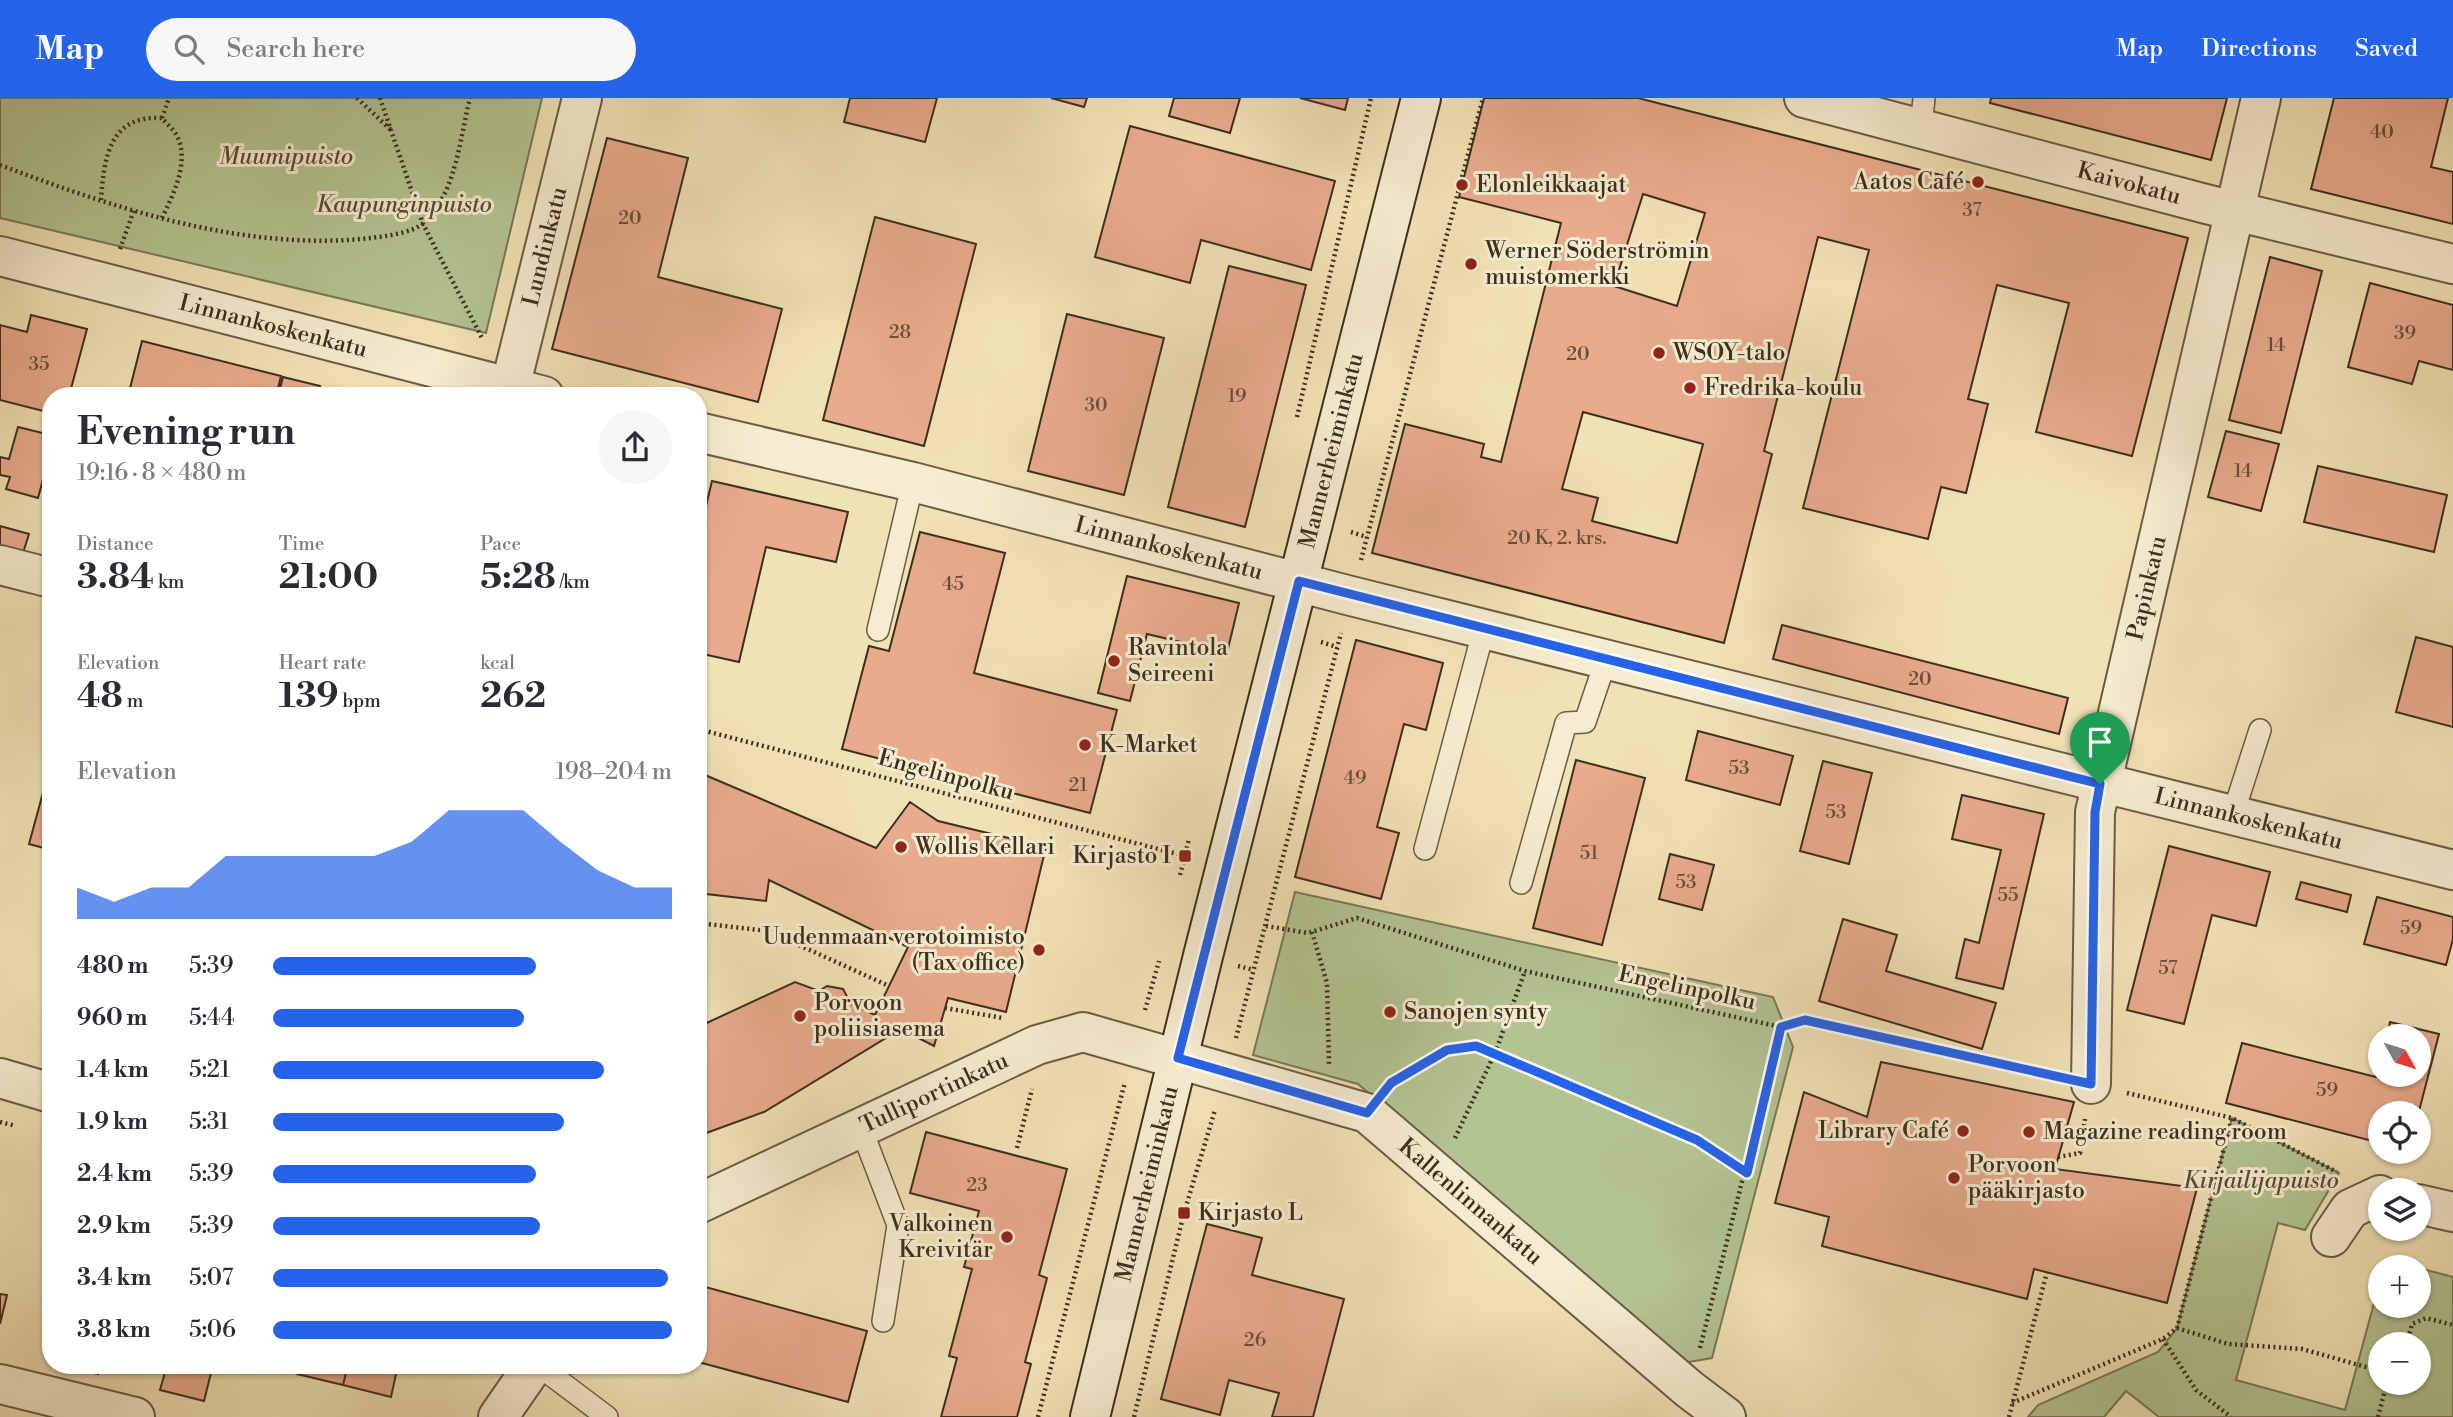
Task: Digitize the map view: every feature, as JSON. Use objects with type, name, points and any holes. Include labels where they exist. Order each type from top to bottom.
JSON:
[{"type":"street","name":"Lundinkatu","points":[[522,387],[582,98]]},
{"type":"street","name":"Mannerheiminkatu","points":[[1090,1417],[1178,1058],[1422,98]]},
{"type":"street","name":"Kaivokatu","points":[[1804,98],[1923,113],[2234,212],[2453,264]]},
{"type":"street","name":"Papinkatu","points":[[2091,1084],[2095,812],[2261,98]]},
{"type":"street","name":"Linnankoskenkatu","points":[[0,256],[502,387]]},
{"type":"street","name":"Linnankoskenkatu","points":[[707,434],[913,482],[1351,596],[2453,870]]},
{"type":"street","points":[[0,565],[42,576]]},
{"type":"street","name":"Tulliportinkatu","points":[[707,1200],[1037,1045],[1083,1032],[1178,1058]]},
{"type":"street","name":"Kallenlinnankatu","points":[[1178,1058],[1327,1099],[1367,1113],[1689,1389],[1726,1417]]},
{"type":"street","points":[[0,1078],[42,1090]]},
{"type":"street","points":[[2331,1237],[2350,1209],[2368,1200]]},
{"type":"street","points":[[2431,1207],[2453,1212]]},
{"type":"street","points":[[498,1417],[529,1374]]},
{"type":"street","points":[[0,1384],[129,1416]]},
{"type":"lane","points":[[878,630],[913,482]]},
{"type":"lane","points":[[1425,849],[1484,629]]},
{"type":"lane","points":[[1521,883],[1566,723],[1585,722],[1606,660]]},
{"type":"lane","points":[[2233,814],[2260,730]]},
{"type":"lane","points":[[875,1122],[898,1225],[883,1321]]},
{"type":"lane","points":[[548,1374],[607,1417]]},
{"type":"path","points":[[162,118],[169,98]]},
{"type":"path","points":[[357,98],[392,131]]},
{"type":"path","points":[[380,98],[423,224],[518,387]]},
{"type":"path","points":[[0,165],[162,218],[254,237],[349,240],[390,236],[423,224],[439,206],[447,188],[470,98]]},
{"type":"path","points":[[1134,1417],[1184,1213],[1227,1072],[1483,98]]},
{"type":"path","points":[[101,200],[103,164],[113,142],[126,124],[144,117],[162,118],[177,136],[181,158],[173,196],[162,218]]},
{"type":"path","points":[[119,252],[134,210]]},
{"type":"path","name":"Engelinpolku","points":[[707,731],[1185,856]]},
{"type":"path","name":"Engelinpolku","points":[[1266,926],[1312,932],[1357,918],[1525,971],[1781,1027],[1805,1020],[2091,1084],[2232,1118],[2368,1189]]},
{"type":"path","points":[[707,924],[768,931],[889,986]]},
{"type":"path","points":[[1312,932],[1326,983],[1327,1099]]},
{"type":"path","points":[[1439,1173],[1495,1053],[1525,971]]},
{"type":"path","points":[[1689,1389],[1747,1173],[1781,1027]]},
{"type":"path","points":[[1367,1113],[1391,1083],[1447,1050],[1476,1046],[1697,1140],[1747,1173]]},
{"type":"path","points":[[1017,1148],[1035,1076]]},
{"type":"path","points":[[1038,1417],[1124,1083]]},
{"type":"path","points":[[2058,1157],[2080,1153],[2091,1084]]},
{"type":"path","points":[[2012,1403],[2162,1339],[2177,1328],[2232,1118]]},
{"type":"path","points":[[2009,1417],[2047,1272]]},
{"type":"path","points":[[2410,1332],[2412,1324],[2426,1318],[2453,1325]]},
{"type":"path","points":[[2177,1328],[2228,1344],[2302,1349],[2368,1368]]},
{"type":"path","points":[[2162,1339],[2196,1391],[2231,1417]]},
{"type":"path","points":[[2378,1417],[2384,1395]]},
{"type":"green space","name":"Kaupunginpuisto","points":[[0,98],[542,98],[486,333],[0,218]]},
{"type":"green space","points":[[1295,892],[1773,997],[1793,1047],[1712,1358],[1683,1363],[1358,1084],[1253,1055]]},
{"type":"green space","name":"Kirjailijapuisto","points":[[2232,1118],[2339,1173],[2305,1230],[2278,1223],[2236,1380],[2345,1410],[2370,1318],[2431,1318],[2431,1271],[2453,1277],[2453,1417],[2159,1417],[2126,1391],[2104,1417],[2028,1417],[2038,1405],[2158,1352],[2177,1328]]},
{"type":"building","points":[[850,98],[937,98],[925,142],[844,122]]},
{"type":"building","points":[[1051,98],[1087,98],[1084,107]]},
{"type":"building","points":[[1174,98],[1240,98],[1230,133],[1169,116]]},
{"type":"building","points":[[1300,98],[1348,98],[1345,110]]},
{"type":"building","name":"WSOY-talo","points":[[1484,98],[1638,98],[2188,238],[2132,456],[2036,432],[2069,303],[1997,285],[1968,399],[1988,404],[1966,493],[1941,487],[1928,539],[1803,508],[1869,250],[1818,237],[1764,451],[1772,454],[1724,643],[1372,553],[1405,424],[1484,444],[1481,457],[1501,462],[1561,223],[1459,197]],"holes":[[[1643,194],[1705,213],[1677,306],[1614,286]],[[1583,412],[1703,444],[1677,543],[1592,521],[1598,498],[1562,489]]]},
{"type":"building","points":[[1991,98],[2227,98],[2211,160],[1990,103]]},
{"type":"building","points":[[2334,98],[2448,98],[2431,167],[2453,172],[2453,224],[2311,189]]},
{"type":"building","points":[[1130,126],[1335,181],[1311,270],[1201,240],[1190,283],[1095,257]]},
{"type":"building","points":[[607,138],[688,158],[658,277],[782,309],[758,402],[552,349]]},
{"type":"building","points":[[875,217],[976,244],[924,446],[823,420]]},
{"type":"building","points":[[2270,257],[2322,271],[2281,433],[2229,420]]},
{"type":"building","points":[[1229,266],[1306,285],[1245,527],[1168,507]]},
{"type":"building","points":[[2370,283],[2453,305],[2453,370],[2419,361],[2412,384],[2348,367]]},
{"type":"building","points":[[1067,314],[1164,338],[1124,495],[1028,471]]},
{"type":"building","points":[[31,315],[87,329],[71,387],[42,387],[42,411],[0,400],[0,325],[27,332]]},
{"type":"building","points":[[142,341],[281,376],[278,387],[130,387]]},
{"type":"building","points":[[283,377],[320,386],[320,387],[280,387]]},
{"type":"building","points":[[18,427],[42,433],[42,483],[38,498],[6,489],[10,477],[0,475],[0,457],[9,459]]},
{"type":"building","points":[[2226,431],[2279,444],[2261,511],[2208,497]]},
{"type":"building","points":[[2318,466],[2447,495],[2434,552],[2304,522]]},
{"type":"building","points":[[712,481],[848,512],[836,562],[766,547],[739,662],[707,655],[707,502]]},
{"type":"building","points":[[0,526],[29,534],[22,556],[0,550]]},
{"type":"building","points":[[920,532],[1005,553],[974,673],[1117,710],[1090,813],[842,749],[869,646],[889,651]]},
{"type":"building","points":[[1127,576],[1239,603],[1227,653],[1147,634],[1130,701],[1098,693]]},
{"type":"building","points":[[1782,625],[2068,698],[2059,734],[1773,659]]},
{"type":"building","points":[[2416,637],[2453,647],[2453,727],[2396,712]]},
{"type":"building","points":[[1356,640],[1443,663],[1426,730],[1404,724],[1377,827],[1399,833],[1381,899],[1295,877]]},
{"type":"building","points":[[1698,731],[1793,756],[1780,805],[1686,780]]},
{"type":"building","points":[[1576,760],[1645,778],[1602,945],[1533,928]]},
{"type":"building","points":[[1823,761],[1872,773],[1849,864],[1800,851]]},
{"type":"building","points":[[707,776],[876,848],[910,802],[938,821],[1046,847],[1006,1012],[948,998],[934,1046],[901,1029],[764,1112],[707,1133],[707,1023],[795,982],[819,991],[827,986],[843,989],[851,1004],[875,1015],[908,947],[769,880],[766,901],[707,894]]},
{"type":"building","points":[[1962,795],[2044,814],[2003,989],[1956,978],[1965,939],[1979,943],[2001,850],[1952,839]]},
{"type":"building","points":[[42,796],[42,848],[29,844]]},
{"type":"building","points":[[2169,846],[2270,872],[2256,926],[2212,915],[2184,1024],[2127,1010]]},
{"type":"building","points":[[1670,854],[1714,865],[1702,910],[1659,899]]},
{"type":"building","points":[[2301,882],[2351,895],[2347,912],[2296,899]]},
{"type":"building","points":[[2377,897],[2453,917],[2453,939],[2446,965],[2364,944]]},
{"type":"building","points":[[1843,919],[1897,935],[1886,971],[1996,1003],[1982,1049],[1819,1001]]},
{"type":"building","points":[[2431,1032],[2439,1034],[2431,1065]]},
{"type":"building","points":[[2242,1043],[2368,1075],[2368,1087],[2425,1087],[2422,1101],[2368,1101],[2368,1140],[2226,1103]]},
{"type":"building","name":"Porvoon pääkirjasto","points":[[1881,1062],[2074,1102],[2055,1169],[2197,1188],[2167,1303],[2034,1269],[2027,1299],[1822,1246],[1829,1217],[1775,1203],[1804,1092],[1867,1117]]},
{"type":"building","points":[[926,1132],[1067,1169],[1039,1275],[1047,1278],[1025,1362],[1031,1364],[1017,1417],[941,1417],[957,1358],[949,1356],[972,1269],[964,1267],[979,1211],[910,1193]]},
{"type":"building","points":[[1207,1224],[1262,1238],[1252,1275],[1344,1299],[1313,1417],[1272,1417],[1279,1393],[1229,1380],[1220,1415],[1161,1399]]},
{"type":"building","points":[[707,1287],[867,1331],[848,1402],[707,1364]]},
{"type":"building","points":[[0,1294],[7,1295],[0,1324]]},
{"type":"building","points":[[164,1374],[211,1374],[204,1401],[160,1390]]},
{"type":"building","points":[[297,1374],[346,1374],[343,1385]]},
{"type":"building","points":[[346,1374],[396,1374],[391,1397],[343,1385]]},
{"type":"place","name":"Aatos Café","points":[[1978,182]]},
{"type":"place","name":"Elonleikkaajat","points":[[1462,185]]},
{"type":"place","name":"Werner Söderströmin muistomerkki","points":[[1471,264]]},
{"type":"place","name":"WSOY-talo","points":[[1659,353]]},
{"type":"place","name":"Fredrika-koulu","points":[[1690,388]]},
{"type":"place","name":"Ravintola Seireeni","points":[[1114,661]]},
{"type":"place","name":"K-Market","points":[[1085,745]]},
{"type":"place","name":"Wollis Kellari","points":[[901,847]]},
{"type":"place","name":"Kirjasto I","points":[[1185,856]]},
{"type":"place","name":"Uudenmaan verotoimisto (Tax office)","points":[[1039,950]]},
{"type":"place","name":"Sanojen synty","points":[[1390,1012]]},
{"type":"place","name":"Porvoon poliisiasema","points":[[800,1016]]},
{"type":"place","name":"Library Café","points":[[1963,1131]]},
{"type":"place","name":"Magazine reading room","points":[[2029,1132]]},
{"type":"place","name":"Porvoon pääkirjasto","points":[[1954,1178]]},
{"type":"place","name":"Kirjasto L","points":[[1184,1213]]},
{"type":"place","name":"Valkoinen Kreivitär","points":[[1007,1237]]},
{"type":"route","points":[[1299,581],[2100,784],[2095,812],[2091,1084],[1805,1020],[1781,1027],[1747,1173],[1697,1140],[1476,1046],[1447,1050],[1391,1083],[1367,1113],[1327,1099],[1178,1058],[1299,581]]},
{"type":"park label","name":"Muumipuisto","points":[[286,157]]}]
